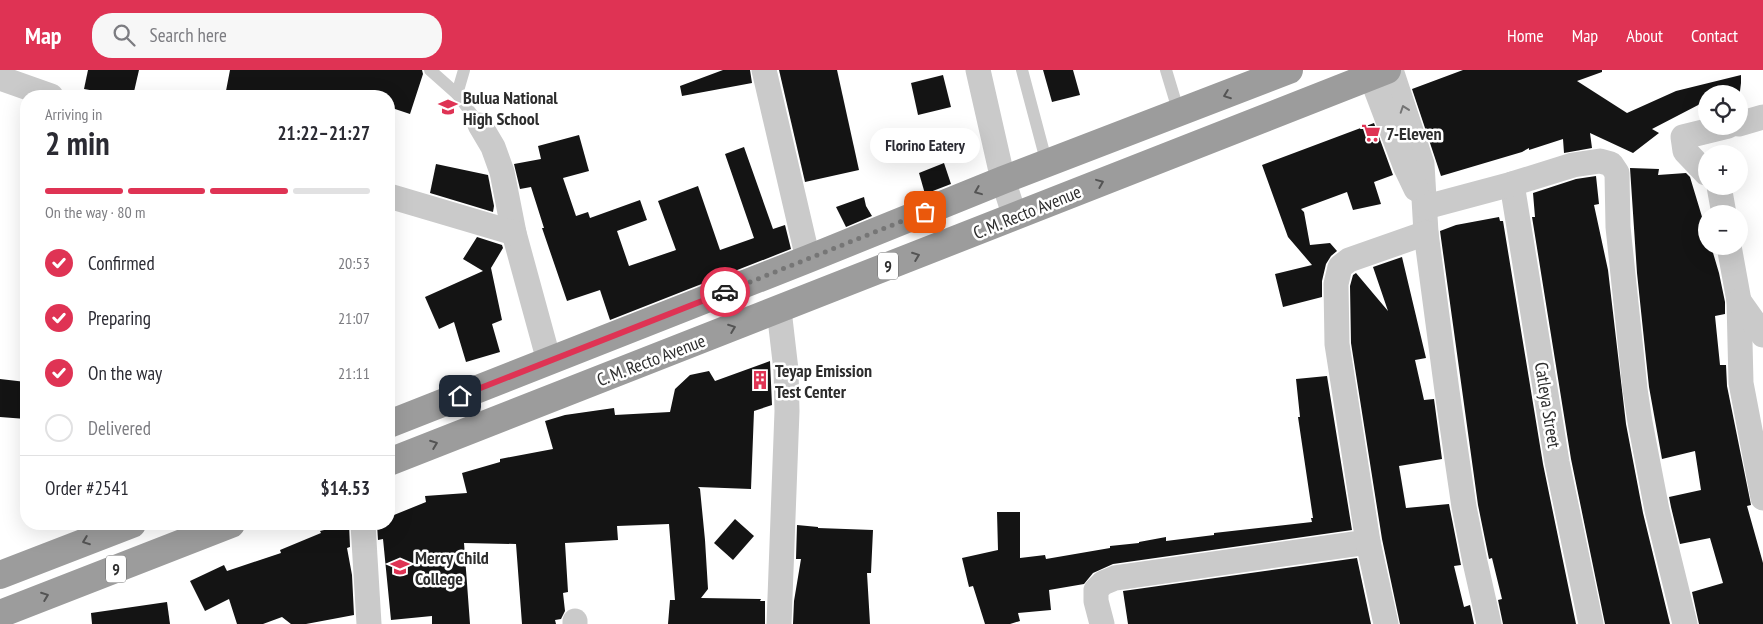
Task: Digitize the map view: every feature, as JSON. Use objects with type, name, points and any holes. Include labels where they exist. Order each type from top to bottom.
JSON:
[{"type":"highway","name":"C. M. Recto Avenue","points":[[395,460],[1383,72]]},
{"type":"highway","name":"C. M. Recto Avenue","points":[[395,422],[1003,180],[1179,114],[1271,73]]},
{"type":"highway","name":"9","points":[[0,575],[116,530]]},
{"type":"highway","name":"9","points":[[0,614],[216,530]]},
{"type":"street","points":[[764,70],[808,259]]},
{"type":"street","points":[[978,70],[1003,180],[1015,216]]},
{"type":"street","points":[[1383,72],[1406,168],[1426,207],[1426,233],[1464,507],[1489,624]]},
{"type":"street","points":[[0,78],[34,90]]},
{"type":"street","points":[[1748,122],[1763,118]]},
{"type":"street","points":[[480,124],[493,147],[502,172],[514,234],[549,362]]},
{"type":"street","points":[[1698,134],[1683,138],[1685,151],[1698,165]]},
{"type":"street","points":[[1426,207],[1512,184],[1573,165],[1600,161],[1611,164],[1616,173],[1618,227],[1636,397],[1657,510],[1685,624]]},
{"type":"street","name":"Catleya Street","points":[[1512,184],[1557,462],[1591,624]]},
{"type":"street","points":[[395,198],[514,234]]},
{"type":"street","points":[[1386,624],[1368,542],[1337,344],[1336,284],[1340,267],[1349,260],[1426,233]]},
{"type":"street","points":[[1731,255],[1739,301],[1741,382],[1763,498]]},
{"type":"street","points":[[1739,301],[1763,335]]},
{"type":"street","points":[[779,310],[786,370],[787,411],[779,624]]},
{"type":"street","points":[[363,530],[369,624]]},
{"type":"street","points":[[1102,624],[1096,601],[1096,590],[1103,583],[1115,578],[1368,542]]},
{"type":"lane","points":[[430,70],[457,94],[480,124]]},
{"type":"lane","points":[[457,94],[464,70]]},
{"type":"lane","points":[[1022,70],[1047,164]]},
{"type":"lane","points":[[1166,70],[1179,114]]},
{"type":"building","points":[[88,70],[139,70],[134,90],[84,89]]},
{"type":"building","points":[[230,70],[422,70],[423,74],[410,114],[395,109],[395,90],[226,90]]},
{"type":"building","points":[[723,70],[750,70],[752,83],[682,96],[680,86]]},
{"type":"building","points":[[779,70],[837,70],[859,170],[805,182]]},
{"type":"building","points":[[1043,70],[1073,70],[1080,95],[1052,102]]},
{"type":"building","points":[[1463,70],[1602,70],[1602,72],[1577,81],[1627,113],[1676,91],[1698,86],[1698,105],[1652,129],[1659,133],[1633,153],[1590,133],[1592,148],[1564,153],[1563,139],[1441,176],[1412,89]]},
{"type":"building","points":[[943,75],[951,107],[918,115],[911,83]]},
{"type":"building","points":[[1741,75],[1741,85],[1700,85]]},
{"type":"building","points":[[1374,123],[1393,175],[1374,182],[1381,204],[1353,210],[1347,192],[1301,209],[1304,212],[1310,245],[1330,243],[1337,251],[1326,264],[1322,281],[1322,297],[1283,307],[1275,274],[1312,265],[1288,237],[1262,165]]},
{"type":"building","points":[[579,135],[589,171],[563,178],[576,216],[588,212],[590,218],[640,200],[647,220],[617,231],[629,266],[676,250],[658,201],[698,186],[720,250],[754,238],[725,154],[744,147],[773,229],[785,225],[791,249],[610,320],[600,290],[567,301],[542,228],[544,228],[531,187],[520,189],[514,164],[541,159],[538,146]]},
{"type":"building","points":[[944,163],[951,184],[925,194],[919,173]]},
{"type":"building","points":[[436,164],[488,175],[494,206],[493,212],[430,193]]},
{"type":"building","points":[[1630,168],[1659,169],[1658,175],[1686,173],[1690,177],[1698,205],[1698,255],[1714,255],[1725,302],[1725,314],[1715,316],[1720,365],[1726,365],[1727,386],[1751,505],[1747,506],[1763,563],[1763,624],[1699,624],[1692,592],[1723,583],[1710,538],[1680,544],[1669,497],[1701,490],[1695,451],[1662,459],[1649,387],[1637,273]]},
{"type":"building","points":[[1596,176],[1599,204],[1594,205],[1608,270],[1626,424],[1643,513],[1670,624],[1605,624],[1571,459],[1532,217],[1535,217],[1533,193],[1576,179]]},
{"type":"building","points":[[864,197],[866,206],[872,216],[846,227],[836,207]]},
{"type":"building","points":[[1499,217],[1500,221],[1503,221],[1543,464],[1576,624],[1503,624],[1498,600],[1502,599],[1492,558],[1489,559],[1478,505],[1440,231],[1456,225]]},
{"type":"building","points":[[477,237],[502,245],[503,248],[491,268],[502,320],[492,324],[500,352],[466,362],[454,322],[439,329],[425,297],[483,271],[463,259]]},
{"type":"building","points":[[1402,257],[1426,358],[1415,360],[1424,400],[1434,399],[1442,459],[1399,466],[1406,508],[1449,504],[1461,565],[1454,566],[1464,607],[1470,605],[1474,624],[1400,624],[1382,539],[1351,343],[1350,286],[1353,275],[1356,273],[1388,311],[1373,267]]},
{"type":"building","points":[[770,361],[772,405],[754,411],[751,489],[698,487],[700,489],[705,540],[708,589],[701,598],[761,599],[760,601],[765,601],[765,624],[668,624],[670,600],[675,600],[669,524],[617,526],[618,540],[565,543],[568,592],[563,593],[565,611],[561,619],[555,620],[556,624],[522,624],[516,544],[464,543],[470,624],[432,624],[432,616],[391,620],[383,539],[378,540],[377,530],[395,530],[395,515],[426,502],[425,496],[467,493],[462,473],[500,462],[500,459],[553,449],[545,421],[565,415],[614,408],[615,415],[670,412],[675,389],[690,375],[709,371],[715,381]]},
{"type":"building","points":[[1327,376],[1352,530],[1113,564],[1093,573],[1084,584],[1049,590],[1051,610],[1018,613],[1020,621],[1010,624],[985,624],[973,586],[969,587],[962,558],[998,550],[997,512],[1020,512],[1020,558],[1045,555],[1046,559],[1166,537],[1166,541],[1214,535],[1214,533],[1312,522],[1311,518],[1313,518],[1298,417],[1300,417],[1296,379]]},
{"type":"building","points":[[0,379],[20,381],[20,419],[0,417]]},
{"type":"building","points":[[735,519],[754,536],[733,560],[714,543]]},
{"type":"building","points":[[797,525],[818,528],[873,530],[871,573],[867,573],[870,624],[793,624],[794,601],[801,559],[796,559]]},
{"type":"building","points":[[349,530],[350,547],[347,548],[352,575],[354,615],[306,624],[291,624],[282,617],[263,624],[237,624],[229,599],[205,611],[190,581],[224,565],[227,571],[281,553],[280,550],[321,533],[320,531]]},
{"type":"building","points":[[1357,558],[1371,624],[1128,624],[1123,591]]},
{"type":"building","points":[[167,602],[170,624],[92,624],[91,613]]},
{"type":"way so far","points":[[725,292],[925,212]]},
{"type":"place","name":"Bulua National High School","points":[[448,107]]},
{"type":"place","name":"7-Eleven","points":[[1371,133]]},
{"type":"place","name":"Florino Eatery","points":[[925,212]]},
{"type":"place","name":"Teyap Emission Test Center","points":[[760,380]]},
{"type":"place","name":"Mercy Child College","points":[[400,567]]},
{"type":"route","points":[[460,396],[725,292]]}]
